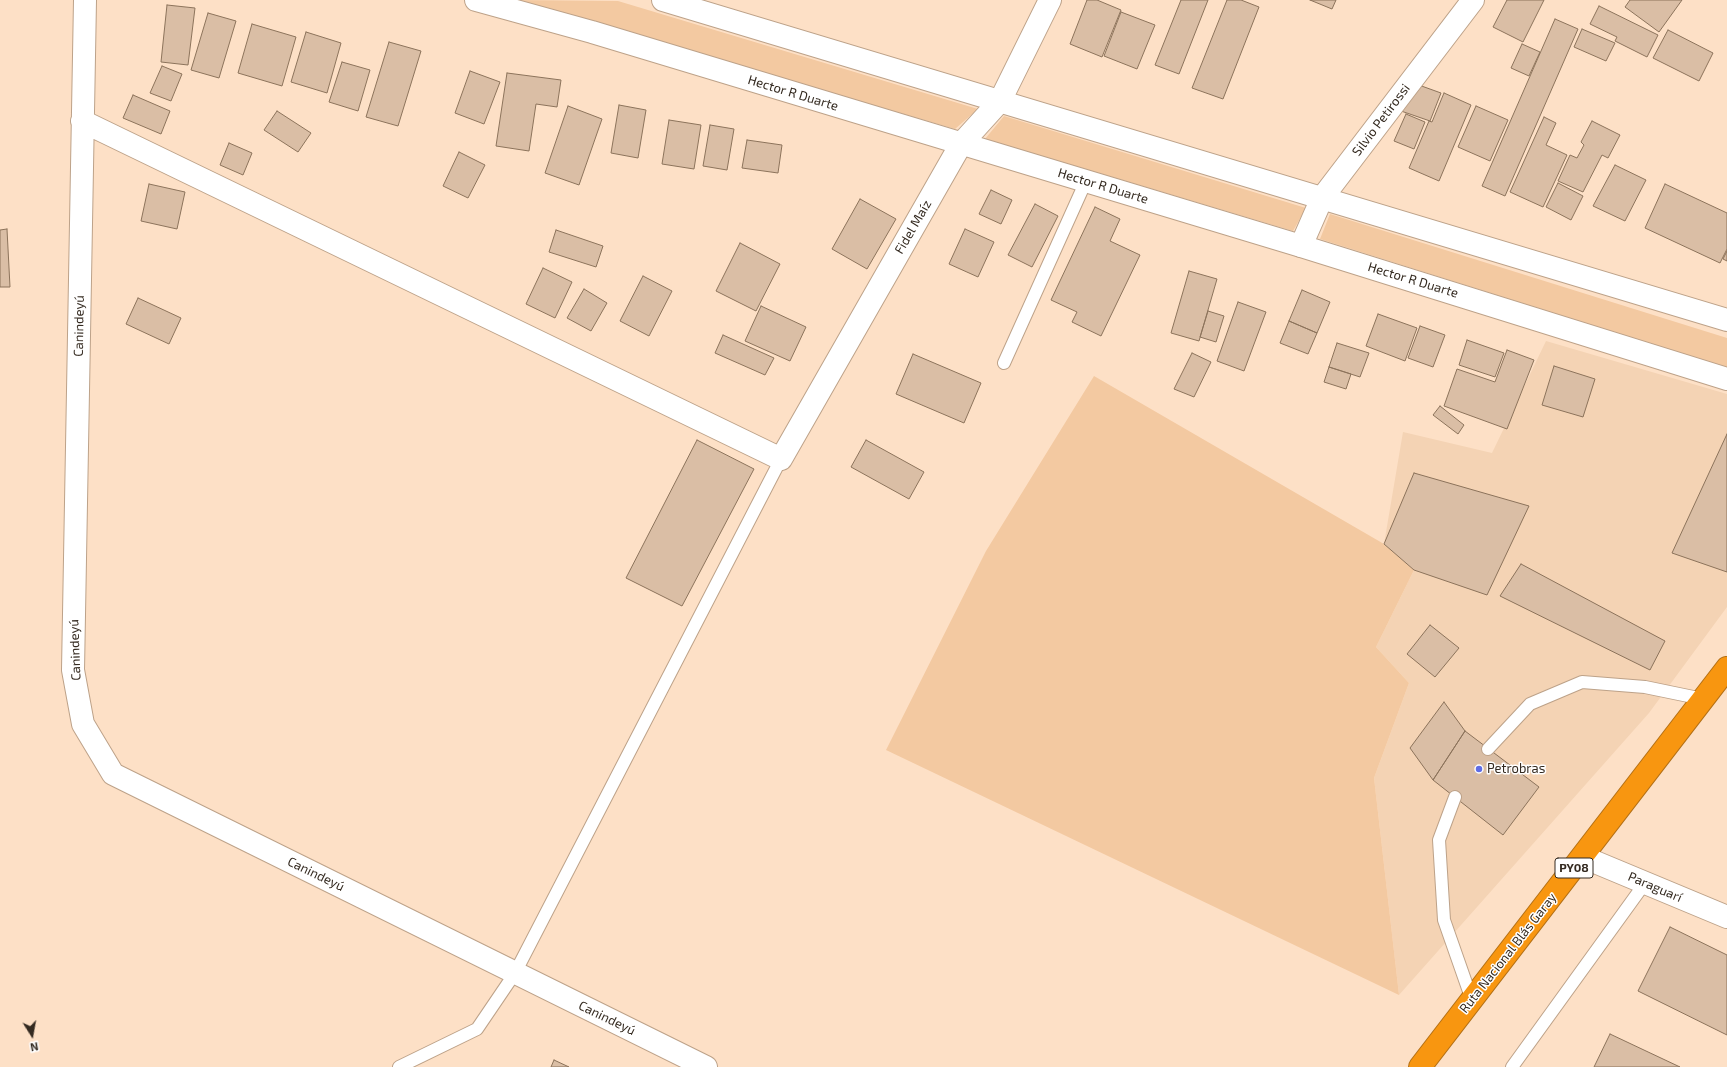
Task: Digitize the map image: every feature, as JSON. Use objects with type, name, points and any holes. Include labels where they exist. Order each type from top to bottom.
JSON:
[{"type":"highway","name":"Ruta Nacional Blás Garay","points":[[1420,1067],[1727,668]]},
{"type":"street","name":"Canindeyú","points":[[84,0],[73,670],[83,724],[113,774],[706,1067]]},
{"type":"street","name":"Hector R Duarte","points":[[476,0],[592,32],[1301,246],[1727,379]]},
{"type":"street","points":[[662,0],[1727,320]]},
{"type":"street","name":"Fidel Maíz","points":[[781,459],[961,144],[1000,101],[1050,0]]},
{"type":"street","name":"Silvio Petirossi","points":[[1301,246],[1322,198],[1473,0]]},
{"type":"street","points":[[82,121],[781,459]]},
{"type":"street","name":"Paraguarí","points":[[1582,857],[1727,917]]},
{"type":"lane","points":[[1004,363],[1086,181]]},
{"type":"lane","points":[[399,1067],[477,1029],[515,973],[781,459]]},
{"type":"lane","points":[[1488,748],[1530,704],[1582,682],[1645,687],[1703,699]]},
{"type":"lane","points":[[1455,797],[1439,840],[1444,920],[1472,1000]]},
{"type":"lane","points":[[1512,1067],[1645,883]]},
{"type":"shaded area","points":[[514,0],[618,1],[978,109],[955,129]]},
{"type":"shaded area","points":[[1004,116],[1306,208],[1293,231],[985,139]]},
{"type":"shaded area","points":[[1330,214],[1727,338],[1727,368],[1320,239]]},
{"type":"shaded area","points":[[1546,341],[1727,394],[1727,607],[1649,713],[1399,995],[1374,778],[1409,683],[1376,647],[1414,570],[1384,544],[1403,432],[1492,453]]},
{"type":"shaded area","points":[[1094,376],[1384,544],[1414,570],[1376,647],[1409,683],[1374,778],[1399,995],[886,750],[986,551]]},
{"type":"building","points":[[1087,0],[1097,0],[1121,10],[1102,57],[1070,44]]},
{"type":"building","points":[[1181,0],[1208,0],[1179,74],[1155,65]]},
{"type":"building","points":[[1227,0],[1241,0],[1259,7],[1223,99],[1192,88]]},
{"type":"building","points":[[1310,0],[1336,0],[1332,9]]},
{"type":"building","points":[[1507,0],[1544,0],[1523,42],[1493,27]]},
{"type":"building","points":[[1630,0],[1682,0],[1659,32],[1625,7]]},
{"type":"building","points":[[167,5],[195,8],[188,65],[161,62]]},
{"type":"building","points":[[1599,6],[1658,35],[1647,57],[1615,41],[1617,37],[1590,24]]},
{"type":"building","points":[[1121,12],[1155,25],[1137,69],[1104,56]]},
{"type":"building","points":[[208,13],[236,21],[219,78],[191,70]]},
{"type":"building","points":[[1555,19],[1578,29],[1505,196],[1482,186]]},
{"type":"building","points":[[252,24],[296,37],[282,86],[238,73]]},
{"type":"building","points":[[1582,29],[1615,43],[1606,61],[1574,47]]},
{"type":"building","points":[[1668,30],[1713,53],[1699,81],[1653,58]]},
{"type":"building","points":[[306,32],[341,43],[327,93],[291,82]]},
{"type":"building","points":[[389,42],[421,51],[398,126],[366,117]]},
{"type":"building","points":[[1522,44],[1540,52],[1529,76],[1511,68]]},
{"type":"building","points":[[342,62],[370,70],[358,111],[329,102]]},
{"type":"building","points":[[162,66],[182,74],[171,101],[150,93]]},
{"type":"building","points":[[470,71],[500,82],[484,124],[455,113]]},
{"type":"building","points":[[507,73],[561,80],[557,107],[536,104],[529,151],[496,146]]},
{"type":"building","points":[[1416,84],[1441,93],[1430,121],[1401,111]]},
{"type":"building","points":[[1444,93],[1471,105],[1439,181],[1409,168],[1429,121],[1432,122]]},
{"type":"building","points":[[133,95],[170,111],[161,134],[123,118]]},
{"type":"building","points":[[619,105],[646,110],[638,158],[611,153]]},
{"type":"building","points":[[568,106],[602,119],[579,185],[545,173]]},
{"type":"building","points":[[1476,106],[1508,120],[1490,161],[1458,147]]},
{"type":"building","points":[[277,111],[311,133],[298,152],[264,130]]},
{"type":"building","points":[[1406,114],[1425,122],[1414,149],[1394,141]]},
{"type":"building","points":[[1544,117],[1556,123],[1546,145],[1567,155],[1543,207],[1510,192]]},
{"type":"building","points":[[669,120],[701,125],[694,169],[662,164]]},
{"type":"building","points":[[1592,121],[1620,135],[1608,158],[1602,155],[1583,192],[1558,181],[1570,155],[1577,158],[1584,145],[1581,142]]},
{"type":"building","points":[[710,125],[734,129],[727,170],[703,166]]},
{"type":"building","points":[[747,140],[782,145],[778,173],[742,168]]},
{"type":"building","points":[[229,143],[252,153],[243,175],[220,165]]},
{"type":"building","points":[[459,152],[485,165],[468,198],[443,186]]},
{"type":"building","points":[[1615,165],[1646,180],[1625,221],[1593,206]]},
{"type":"building","points":[[1558,183],[1583,196],[1571,220],[1546,207]]},
{"type":"building","points":[[149,184],[185,192],[177,229],[141,221]]},
{"type":"building","points":[[1665,184],[1727,213],[1727,249],[1720,263],[1645,228]]},
{"type":"building","points":[[991,190],[1012,200],[1001,224],[979,214]]},
{"type":"building","points":[[860,199],[896,219],[867,269],[832,249]]},
{"type":"building","points":[[1035,204],[1058,216],[1032,267],[1008,255]]},
{"type":"building","points":[[1095,207],[1120,219],[1110,241],[1140,255],[1101,336],[1072,322],[1077,312],[1051,300]]},
{"type":"building","points":[[7,229],[10,287],[0,287],[0,230]]},
{"type":"building","points":[[965,229],[994,242],[978,277],[949,264]]},
{"type":"building","points":[[556,230],[603,246],[596,267],[549,252]]},
{"type":"building","points":[[740,243],[780,264],[756,311],[716,291]]},
{"type":"building","points":[[1727,251],[1727,261],[1723,259]]},
{"type":"building","points":[[543,268],[572,282],[555,318],[526,304]]},
{"type":"building","points":[[1189,271],[1217,279],[1199,341],[1171,333]]},
{"type":"building","points":[[643,276],[672,291],[649,336],[620,321]]},
{"type":"building","points":[[584,289],[607,303],[591,331],[567,318]]},
{"type":"building","points":[[1302,290],[1330,302],[1317,333],[1289,321]]},
{"type":"building","points":[[138,298],[181,318],[169,344],[126,324]]},
{"type":"building","points":[[1238,302],[1266,312],[1244,371],[1217,361]]},
{"type":"building","points":[[761,306],[806,327],[790,361],[745,341]]},
{"type":"building","points":[[1208,311],[1224,316],[1216,342],[1200,337]]},
{"type":"building","points":[[1378,314],[1417,328],[1405,361],[1366,346]]},
{"type":"building","points":[[1289,321],[1317,333],[1308,354],[1280,343]]},
{"type":"building","points":[[1420,326],[1445,335],[1433,367],[1408,358]]},
{"type":"building","points":[[723,335],[774,358],[765,375],[715,353]]},
{"type":"building","points":[[1467,340],[1504,353],[1495,377],[1459,365]]},
{"type":"building","points":[[1337,343],[1369,353],[1360,377],[1329,367]]},
{"type":"building","points":[[1507,350],[1534,360],[1507,429],[1444,406],[1457,369],[1495,382]]},
{"type":"building","points":[[1192,353],[1211,362],[1194,397],[1174,389]]},
{"type":"building","points":[[913,354],[981,383],[964,423],[896,394]]},
{"type":"building","points":[[1554,366],[1595,379],[1583,417],[1542,405]]},
{"type":"building","points":[[1329,367],[1351,374],[1346,389],[1324,382]]},
{"type":"building","points":[[1440,406],[1464,425],[1458,434],[1433,415]]},
{"type":"building","points":[[1727,434],[1727,572],[1672,553]]},
{"type":"building","points":[[697,440],[754,469],[682,606],[626,578]]},
{"type":"building","points":[[866,440],[924,472],[909,499],[851,467]]},
{"type":"building","points":[[1414,473],[1529,506],[1487,595],[1414,570],[1384,544]]},
{"type":"building","points":[[1521,564],[1665,641],[1650,670],[1500,596]]},
{"type":"building","points":[[1430,625],[1459,648],[1435,677],[1407,654]]},
{"type":"building","points":[[1444,702],[1465,731],[1433,780],[1410,748]]},
{"type":"building","points":[[1465,731],[1539,787],[1503,835],[1433,780]]},
{"type":"building","points":[[1670,927],[1727,955],[1727,1035],[1638,991]]},
{"type":"building","points":[[1610,1034],[1646,1051],[1680,1067],[1594,1067]]},
{"type":"building","points":[[554,1060],[569,1067],[551,1067]]},
{"type":"place","name":"Petrobras","points":[[1479,769]]}]
